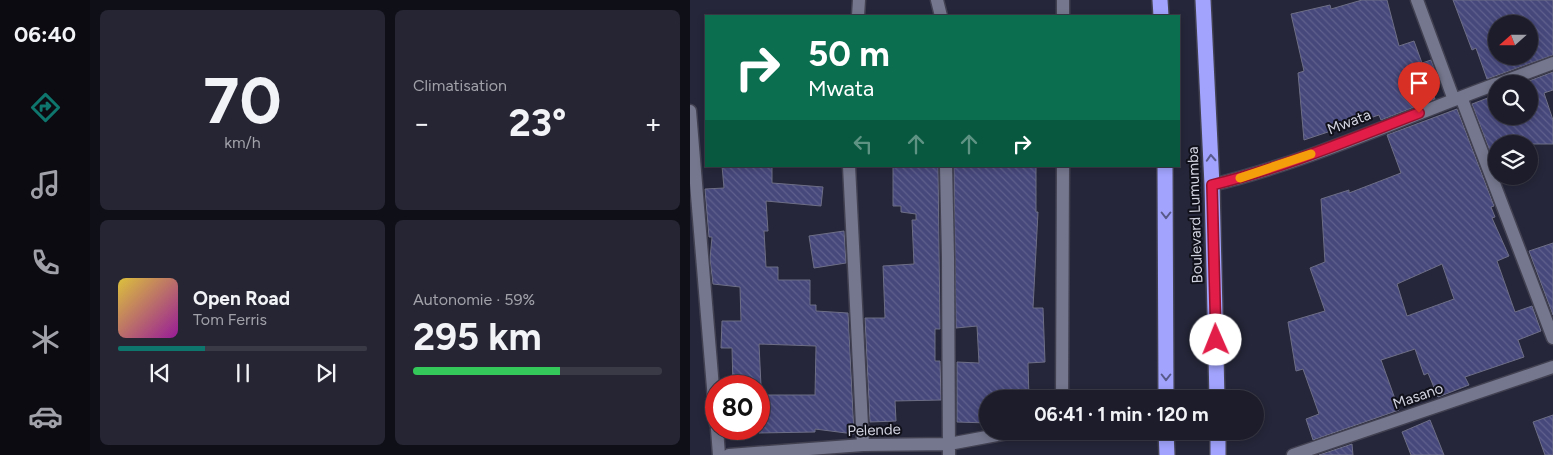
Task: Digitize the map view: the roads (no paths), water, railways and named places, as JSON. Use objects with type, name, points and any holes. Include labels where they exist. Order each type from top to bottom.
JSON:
[{"type":"highway","points":[[1160,0],[1161,15]]},
{"type":"highway","name":"Boulevard Lumumba","points":[[1203,0],[1212,185],[1217,390]]},
{"type":"highway","name":"Boulevard Lumumba","points":[[1165,167],[1166,390]]},
{"type":"highway","points":[[1166,440],[1167,455]]},
{"type":"highway","points":[[1218,440],[1218,455]]},
{"type":"street","points":[[858,15],[859,0]]},
{"type":"street","points":[[937,0],[940,15]]},
{"type":"street","points":[[1063,0],[1063,15]]},
{"type":"street","points":[[1417,0],[1553,338]]},
{"type":"street","name":"Mwata","points":[[1520,75],[1553,63]]},
{"type":"street","name":"Mwata","points":[[1212,185],[1238,179],[1297,159],[1488,87]]},
{"type":"street","points":[[690,111],[712,375]]},
{"type":"street","points":[[849,167],[863,445]]},
{"type":"street","points":[[946,167],[949,450]]},
{"type":"street","points":[[1062,390],[1063,167]]},
{"type":"street","name":"Masano","points":[[1294,455],[1553,367]]},
{"type":"street","points":[[718,440],[719,455]]},
{"type":"street","name":"Pelende","points":[[729,455],[863,445],[949,450],[986,440]]}]
